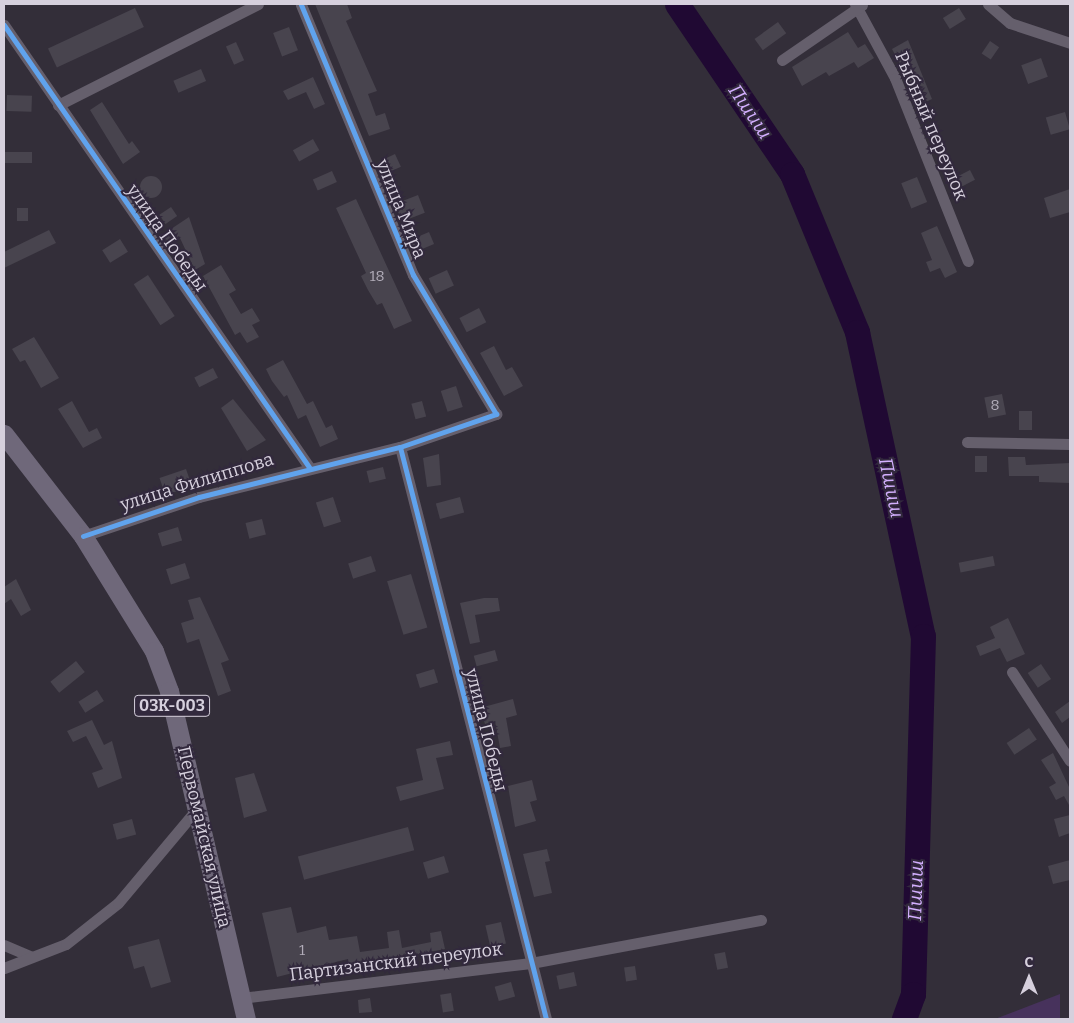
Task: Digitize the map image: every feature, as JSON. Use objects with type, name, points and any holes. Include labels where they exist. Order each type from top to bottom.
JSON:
[{"type":"main road","name":"Первомайская улица","points":[[4,434],[83,536],[154,651],[169,691],[246,1019]]},
{"type":"street","points":[[58,105],[258,4]]},
{"type":"street","name":"улица Мира","points":[[301,4],[413,275],[496,414]]},
{"type":"street","points":[[988,4],[1010,24],[1070,43]]},
{"type":"street","name":"Рыбный переулок","points":[[782,60],[859,5],[895,78],[968,261]]},
{"type":"street","name":"улица Победы","points":[[4,25],[309,467]]},
{"type":"street","name":"улица Филиппова","points":[[83,536],[309,467],[400,447],[496,414]]},
{"type":"street","points":[[967,442],[1070,444]]},
{"type":"street","name":"улица Победы","points":[[400,447],[546,1019]]},
{"type":"street","points":[[1012,672],[1070,761]]},
{"type":"street","points":[[4,968],[66,944],[118,904],[197,809]]},
{"type":"street","name":"Партизанский переулок","points":[[241,998],[531,962],[761,920]]},
{"type":"street","points":[[4,945],[32,956]]},
{"type":"shaded area","points":[[1060,994],[1060,1019],[995,1019]]},
{"type":"building","points":[[315,4],[347,4],[352,18],[346,21],[377,91],[368,94],[376,116],[385,113],[390,129],[369,136]]},
{"type":"building","points":[[135,8],[144,27],[57,68],[48,49]]},
{"type":"building","points":[[959,8],[966,19],[950,29],[943,18]]},
{"type":"building","points":[[778,22],[786,33],[763,50],[755,39]]},
{"type":"building","points":[[289,27],[298,50],[282,56],[273,33]]},
{"type":"building","points":[[848,32],[858,48],[865,44],[874,58],[858,68],[854,62],[829,76],[826,72],[802,86],[792,67]]},
{"type":"building","points":[[908,40],[932,99],[921,104],[892,49]]},
{"type":"building","points":[[990,41],[999,47],[991,60],[982,53]]},
{"type":"building","points":[[236,42],[244,60],[234,65],[226,46]]},
{"type":"building","points":[[1041,58],[1048,77],[1028,84],[1021,65]]},
{"type":"building","points":[[201,69],[206,81],[178,93],[173,81]]},
{"type":"building","points":[[313,77],[325,104],[314,109],[306,92],[288,100],[283,91]]},
{"type":"building","points":[[7,95],[32,96],[31,112],[6,111]]},
{"type":"building","points":[[102,102],[129,144],[132,141],[140,152],[123,164],[90,110]]},
{"type":"building","points":[[1065,112],[1070,129],[1051,135],[1046,118]]},
{"type":"building","points":[[313,139],[319,150],[299,162],[293,150]]},
{"type":"building","points":[[5,152],[32,152],[32,163],[5,163]]},
{"type":"building","points":[[395,154],[401,167],[386,174],[380,161]]},
{"type":"building","points":[[970,170],[975,180],[959,188],[954,178]]},
{"type":"building","points":[[332,171],[337,182],[318,191],[313,180]]},
{"type":"building","points":[[151,176],[159,179],[162,187],[159,195],[151,198],[143,195],[140,187],[143,179]]},
{"type":"building","points":[[917,177],[927,202],[911,208],[901,183]]},
{"type":"building","points":[[1070,189],[1070,212],[1050,218],[1044,198]]},
{"type":"building","points":[[418,195],[425,213],[401,222],[395,204]]},
{"type":"building","points":[[356,199],[412,321],[394,329],[382,303],[377,305],[361,276],[366,273],[336,208]]},
{"type":"building","points":[[171,207],[177,216],[166,224],[159,215]]},
{"type":"building","points":[[17,208],[28,208],[28,221],[17,221]]},
{"type":"building","points":[[189,217],[205,264],[195,270],[179,236],[167,243],[162,235]]},
{"type":"building","points":[[937,226],[957,272],[945,278],[940,268],[930,272],[926,262],[932,260],[921,233]]},
{"type":"building","points":[[49,230],[56,243],[4,268],[4,252]]},
{"type":"building","points":[[429,232],[434,244],[414,253],[409,241]]},
{"type":"building","points":[[120,239],[128,252],[110,263],[102,250]]},
{"type":"building","points":[[221,265],[236,290],[229,294],[241,314],[252,308],[260,321],[252,325],[259,337],[247,343],[240,332],[235,335],[203,276]]},
{"type":"building","points":[[447,270],[454,286],[436,294],[429,278]]},
{"type":"building","points":[[148,275],[175,316],[160,325],[134,284]]},
{"type":"building","points":[[479,308],[486,322],[467,332],[459,318]]},
{"type":"building","points":[[34,337],[59,378],[41,388],[25,360],[20,362],[12,349]]},
{"type":"building","points":[[494,346],[506,370],[512,367],[523,386],[504,396],[480,353]]},
{"type":"building","points":[[283,360],[307,404],[313,401],[326,428],[332,425],[338,439],[320,447],[306,415],[298,419],[287,395],[284,397],[266,369]]},
{"type":"building","points":[[213,368],[218,378],[199,387],[194,378]]},
{"type":"building","points":[[456,386],[463,407],[448,412],[441,391]]},
{"type":"building","points":[[1002,394],[1006,415],[988,418],[984,397]]},
{"type":"building","points":[[233,399],[266,440],[247,451],[221,408]]},
{"type":"building","points":[[72,401],[89,432],[97,428],[102,438],[83,448],[58,409]]},
{"type":"building","points":[[422,401],[426,416],[416,419],[411,404]]},
{"type":"building","points":[[1019,411],[1032,411],[1032,430],[1019,430]]},
{"type":"building","points":[[439,454],[441,485],[427,487],[423,458]]},
{"type":"building","points":[[975,456],[987,456],[987,472],[975,472]]},
{"type":"building","points":[[1008,457],[1025,457],[1026,465],[1070,463],[1070,483],[1039,482],[1039,476],[1009,476]]},
{"type":"building","points":[[383,467],[386,479],[369,483],[367,471]]},
{"type":"building","points":[[186,469],[192,486],[165,495],[160,478]]},
{"type":"building","points":[[333,497],[341,522],[324,527],[316,503]]},
{"type":"building","points":[[460,497],[464,512],[440,519],[436,503]]},
{"type":"building","points":[[262,519],[266,535],[249,539],[246,523]]},
{"type":"building","points":[[178,527],[182,540],[162,547],[158,533]]},
{"type":"building","points":[[371,556],[376,571],[353,579],[348,563]]},
{"type":"building","points":[[993,556],[995,566],[961,572],[959,563]]},
{"type":"building","points":[[185,563],[190,578],[171,584],[166,569]]},
{"type":"building","points":[[411,574],[427,628],[403,635],[387,581]]},
{"type":"building","points":[[16,579],[31,610],[21,616],[11,599],[4,604],[4,587]]},
{"type":"building","points":[[200,597],[229,660],[221,663],[231,691],[218,696],[199,639],[187,643],[181,623],[194,619],[188,600]]},
{"type":"building","points":[[484,598],[498,598],[500,611],[475,615],[480,642],[470,644],[460,603]]},
{"type":"building","points":[[1008,618],[1025,654],[1007,662],[1000,648],[980,656],[976,646],[995,638],[990,627]]},
{"type":"building","points":[[495,650],[498,661],[477,666],[474,656]]},
{"type":"building","points":[[76,661],[85,672],[59,693],[50,682]]},
{"type":"building","points":[[1041,664],[1051,679],[1038,688],[1028,673]]},
{"type":"building","points":[[434,669],[438,682],[420,688],[416,675]]},
{"type":"building","points":[[97,690],[104,701],[85,713],[78,702]]},
{"type":"building","points":[[513,699],[517,715],[506,718],[511,746],[500,748],[495,721],[485,724],[480,708]]},
{"type":"building","points":[[1070,701],[1070,717],[1062,723],[1055,712]]},
{"type":"building","points":[[92,720],[104,745],[112,741],[122,778],[98,788],[92,773],[103,769],[86,736],[73,742],[67,731]]},
{"type":"building","points":[[1029,728],[1037,740],[1014,755],[1007,743]]},
{"type":"building","points":[[450,741],[453,755],[436,758],[444,789],[400,801],[396,787],[423,780],[416,749]]},
{"type":"building","points":[[1053,753],[1070,789],[1069,805],[1064,796],[1056,800],[1049,787],[1056,783],[1041,760]]},
{"type":"building","points":[[254,773],[267,811],[244,818],[235,778]]},
{"type":"building","points":[[532,780],[537,800],[530,802],[536,821],[515,827],[508,786]]},
{"type":"building","points":[[1070,815],[1070,833],[1059,837],[1054,819]]},
{"type":"building","points":[[132,819],[136,834],[117,840],[113,824]]},
{"type":"building","points":[[408,827],[414,850],[304,880],[298,857]]},
{"type":"building","points":[[547,849],[550,861],[545,862],[552,893],[534,897],[523,854]]},
{"type":"building","points":[[444,856],[449,872],[428,879],[423,862]]},
{"type":"building","points":[[1070,860],[1070,880],[1053,884],[1048,866]]},
{"type":"building","points":[[291,907],[297,933],[326,926],[329,940],[357,936],[360,952],[389,948],[387,932],[399,930],[402,948],[431,942],[430,933],[441,931],[445,949],[370,963],[349,965],[348,959],[277,977],[262,913]]},
{"type":"building","points":[[501,922],[506,943],[490,947],[485,926]]},
{"type":"building","points":[[159,939],[171,982],[151,988],[144,966],[134,969],[128,947]]},
{"type":"building","points":[[725,952],[728,968],[717,970],[714,954]]},
{"type":"building","points":[[635,966],[637,980],[626,981],[624,968]]},
{"type":"building","points":[[574,972],[577,986],[559,989],[556,976]]},
{"type":"building","points":[[511,982],[515,996],[499,1001],[495,987]]},
{"type":"building","points":[[451,993],[454,1011],[443,1012],[440,995]]},
{"type":"building","points":[[370,998],[372,1012],[359,1013],[358,1000]]},
{"type":"waterway","name":"Пшиш","points":[[677,4],[792,174],[857,332],[923,636],[913,994],[904,1019]]},
{"type":"cycle path","points":[[83,536],[199,497],[400,447],[496,414],[413,275],[301,4]]},
{"type":"cycle path","points":[[4,25],[309,467]]},
{"type":"cycle path","points":[[400,447],[546,1019]]}]
